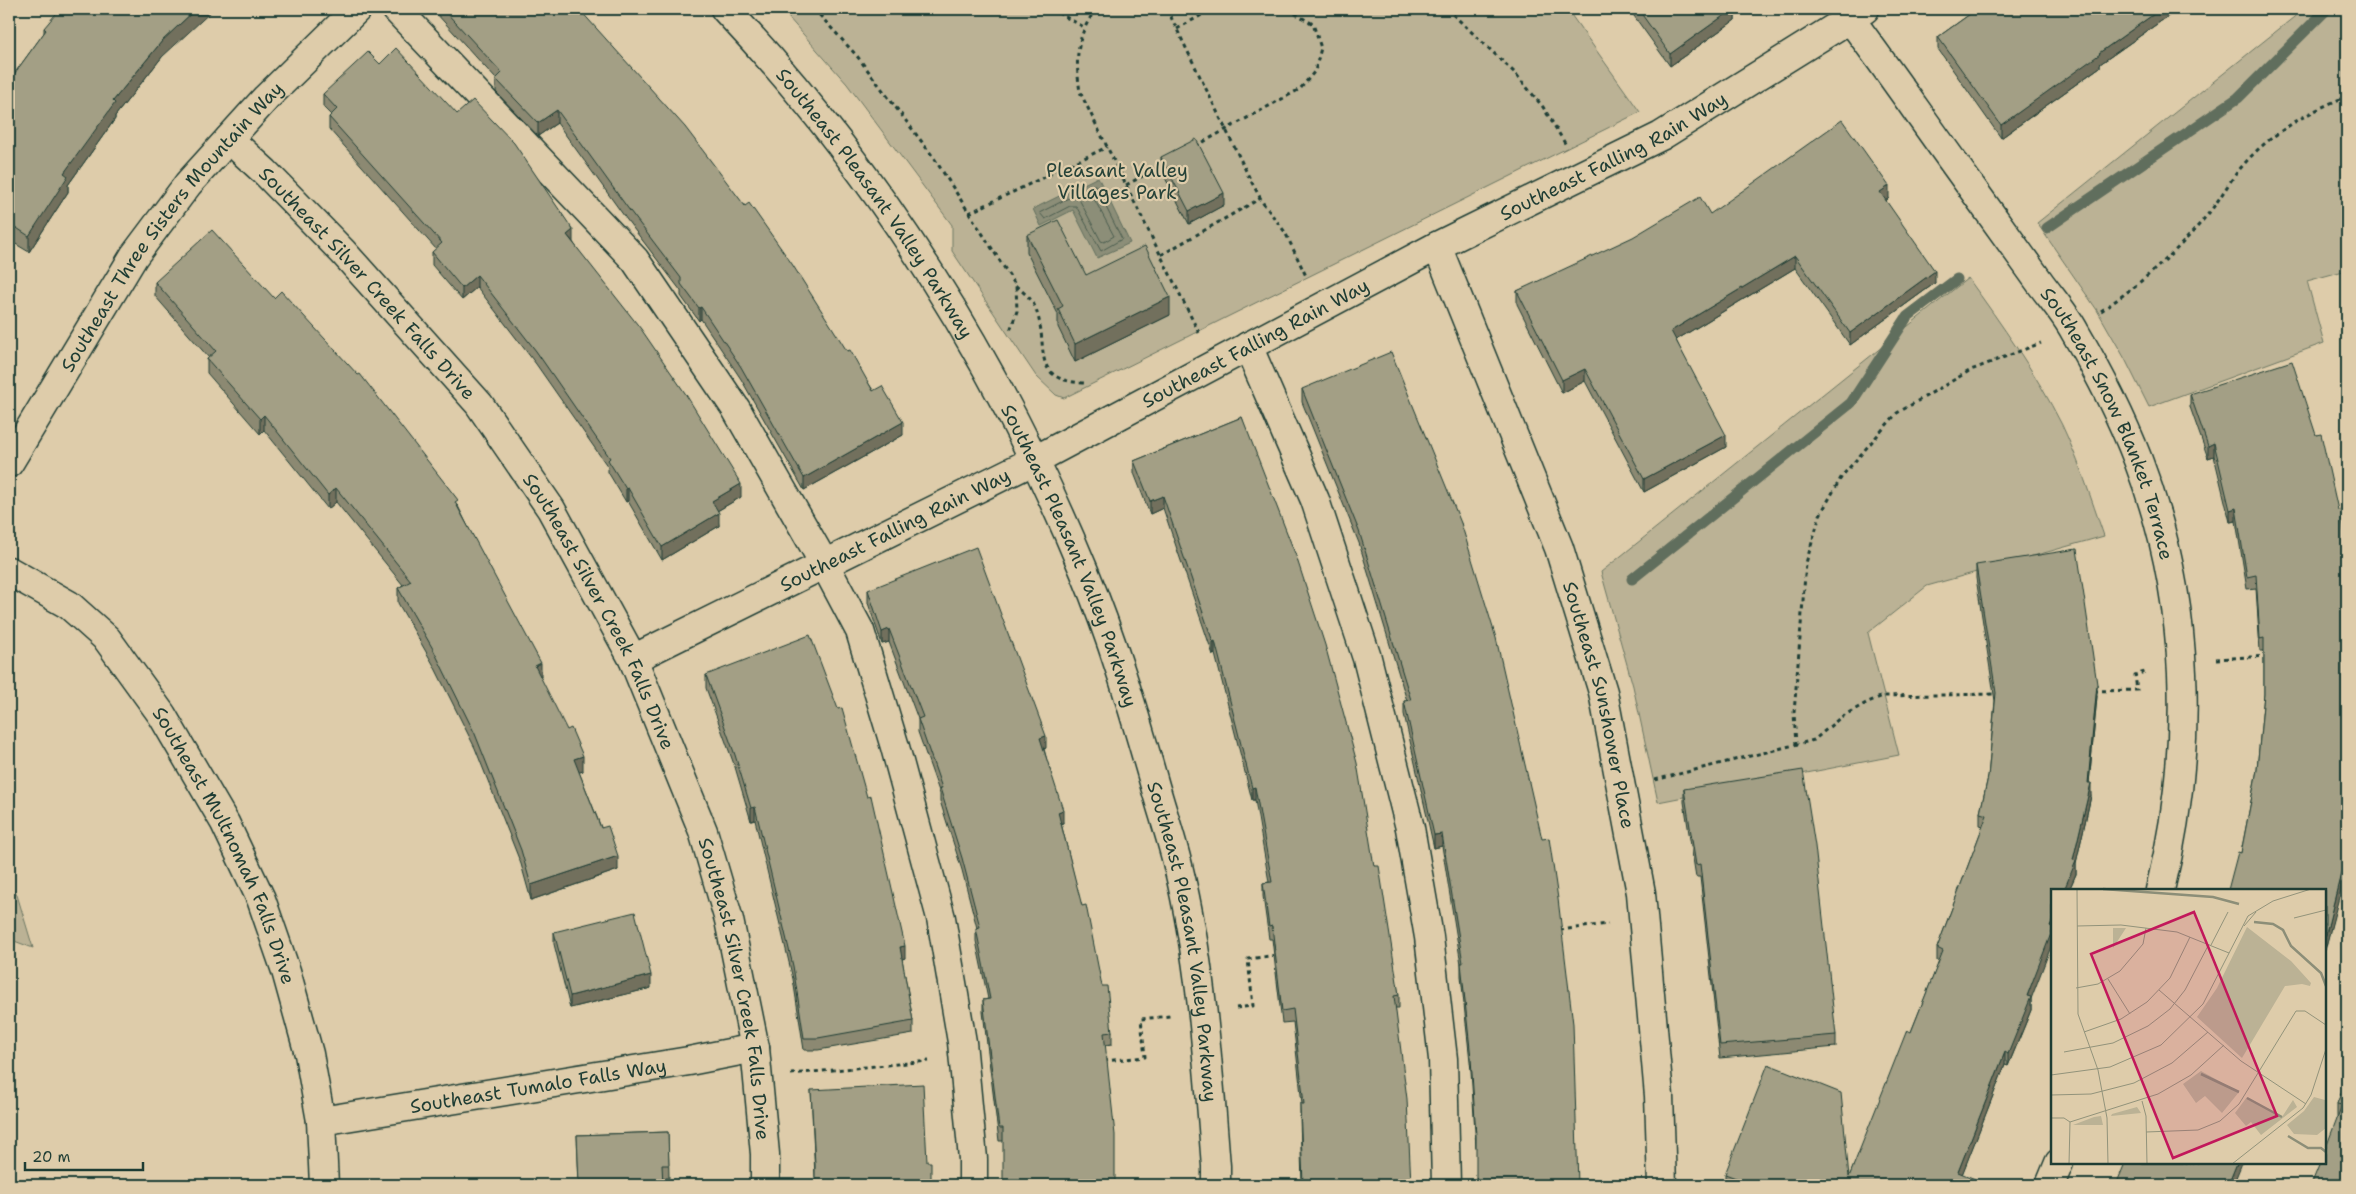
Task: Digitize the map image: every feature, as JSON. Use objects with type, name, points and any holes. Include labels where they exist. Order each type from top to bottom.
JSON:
[{"type":"street","name":"Southeast Three Sisters Mountain Way","points":[[9,463],[134,256],[188,184],[266,98],[357,9]]},
{"type":"street","points":[[396,9],[635,260],[736,409],[825,565],[860,631],[942,918],[962,1042],[974,1159],[973,1185]]},
{"type":"street","name":"Southeast Pleasant Valley Parkway","points":[[725,9],[769,55],[825,124],[941,287],[999,389],[1035,460],[1086,573],[1128,692],[1178,867],[1203,1012],[1216,1185]]},
{"type":"street","name":"Southeast Falling Rain Way","points":[[633,659],[1035,460],[1436,246],[1661,136],[1853,12]]},
{"type":"street","name":"Southeast Snow Blanket Terrace","points":[[1853,12],[2074,330],[2112,401],[2138,460],[2155,513],[2172,584],[2183,662],[2183,713],[2179,780],[2172,840],[2160,889]]},
{"type":"street","name":"Southeast Silver Creek Falls Drive","points":[[229,139],[265,172],[343,252],[479,404],[551,509],[633,659],[703,831],[730,920],[755,1048],[765,1154],[765,1185]]},
{"type":"street","name":"Southeast Sunshower Place","points":[[1436,246],[1559,548],[1603,692],[1626,807],[1644,920],[1659,1096],[1662,1185]]},
{"type":"street","points":[[1248,346],[1315,500],[1367,658],[1410,828],[1429,937],[1442,1059],[1446,1185]]},
{"type":"street","name":"Southeast Multnomah Falls Drive","points":[[9,571],[69,605],[106,639],[162,715],[225,823],[260,899],[286,971],[309,1054],[321,1121],[324,1185]]},
{"type":"street","name":"Southeast Tumalo Falls Way","points":[[321,1121],[689,1061],[755,1048]]},
{"type":"street","points":[[2050,1185],[2059,1164]]},
{"type":"path","points":[[814,9],[863,64],[934,158],[1016,286],[1029,297],[1036,310],[1045,361],[1050,374],[1066,382],[1084,383]]},
{"type":"path","points":[[1051,9],[1084,27]]},
{"type":"path","points":[[1096,9],[1084,27],[1079,43],[1076,68],[1080,92],[1215,364]]},
{"type":"path","points":[[1167,9],[1261,198],[1285,232],[1321,308]]},
{"type":"path","points":[[1177,30],[1212,9]]},
{"type":"path","points":[[1193,148],[1300,89],[1315,71],[1321,48],[1313,24],[1286,9]]},
{"type":"path","points":[[1447,9],[1521,80],[1543,107],[1583,174]]},
{"type":"path","points":[[1796,745],[1794,713],[1806,563],[1820,515],[1842,476],[1897,414],[1971,370],[2074,330],[2134,288],[2204,220],[2239,170],[2267,141],[2314,110],[2347,96]]},
{"type":"path","points":[[969,213],[1107,147]]},
{"type":"path","points":[[1126,185],[1168,162]]},
{"type":"path","points":[[1161,255],[1261,198]]},
{"type":"path","points":[[1010,331],[1017,311],[1016,286]]},
{"type":"path","points":[[2088,691],[2137,690],[2136,675],[2183,662],[2270,656]]},
{"type":"path","points":[[1626,807],[1658,800],[1654,780],[1814,740],[1841,717],[1883,696],[2000,693]]},
{"type":"path","points":[[1559,930],[1644,920]]},
{"type":"path","points":[[1098,1062],[1145,1057],[1141,1019],[1253,1006],[1248,959],[1286,954]]},
{"type":"path","points":[[757,1077],[943,1060],[965,1077]]},
{"type":"green space","name":"Pleasant Valley Villages Park","points":[[781,9],[1567,9],[1640,112],[1064,398],[1056,395],[1036,376],[952,251],[952,225],[847,84]]},
{"type":"green space","points":[[2304,9],[2347,9],[2347,270],[2307,281],[2324,343],[2149,407],[2125,359],[2097,310],[2037,223]]},
{"type":"green space","points":[[1968,278],[2018,350],[2052,406],[2074,452],[2104,536],[1927,586],[1868,633],[1899,755],[1658,802],[1633,686],[1601,572]]},
{"type":"green space","points":[[9,884],[17,895],[33,948],[9,939]]},
{"type":"water","points":[[1098,177],[1130,243],[1097,258],[1073,210],[1041,226],[1033,209]]},
{"type":"building","points":[[60,9],[196,9],[162,41],[113,101],[115,103],[64,173],[68,176],[29,236],[9,223],[9,81],[46,30],[44,28]]},
{"type":"building","points":[[443,9],[579,9],[685,127],[745,206],[749,203],[792,264],[847,351],[850,350],[873,391],[882,386],[903,422],[804,478],[741,367],[701,307],[699,308],[681,284],[681,278],[557,110],[538,123],[496,79],[502,73]]},
{"type":"building","points":[[1638,9],[1733,9],[1670,54]]},
{"type":"building","points":[[1977,9],[2161,9],[2001,125],[1938,37]]},
{"type":"building","points":[[396,48],[457,114],[473,100],[514,143],[573,230],[567,235],[641,329],[685,393],[741,484],[712,501],[719,513],[662,547],[628,488],[626,489],[608,460],[610,458],[536,351],[477,275],[462,288],[432,252],[442,243],[329,117],[337,109],[323,94],[368,52],[380,64]]},
{"type":"building","points":[[1842,120],[1889,186],[1880,192],[1935,271],[1850,333],[1795,256],[1671,331],[1726,435],[1644,479],[1585,369],[1562,380],[1517,291],[1633,237],[1700,197],[1710,214]]},
{"type":"building","points":[[1196,139],[1224,193],[1189,211],[1161,157]]},
{"type":"building","points":[[1058,220],[1086,275],[1145,246],[1170,297],[1075,344],[1058,309],[1063,306],[1027,235]]},
{"type":"building","points":[[212,230],[274,298],[281,291],[358,375],[360,374],[458,500],[455,502],[541,663],[535,666],[567,730],[571,728],[583,756],[574,759],[601,828],[608,826],[618,856],[531,885],[521,850],[475,734],[433,649],[398,588],[411,581],[336,488],[328,495],[264,415],[260,419],[207,359],[216,351],[155,282]]},
{"type":"building","points":[[1391,352],[1461,523],[1496,638],[1542,839],[1549,838],[1573,1024],[1578,1185],[1476,1185],[1476,1136],[1471,1058],[1461,963],[1463,963],[1442,834],[1434,835],[1404,701],[1411,700],[1359,531],[1302,389]]},
{"type":"building","points":[[2292,361],[2316,435],[2321,434],[2338,510],[2341,509],[2347,550],[2347,849],[2326,934],[2326,889],[2228,889],[2238,852],[2241,853],[2257,770],[2264,694],[2264,638],[2260,639],[2256,575],[2247,577],[2236,508],[2230,510],[2214,443],[2208,446],[2190,394]]},
{"type":"building","points":[[1242,417],[1296,556],[1325,645],[1357,763],[1374,866],[1379,866],[1399,995],[1394,996],[1407,1099],[1411,1185],[1303,1185],[1300,1104],[1304,1104],[1293,1009],[1282,1011],[1272,926],[1269,927],[1263,883],[1272,882],[1255,787],[1252,788],[1215,641],[1213,642],[1163,496],[1150,501],[1134,461]]},
{"type":"building","points":[[976,547],[1046,736],[1040,738],[1063,810],[1058,812],[1082,906],[1086,905],[1102,986],[1107,986],[1112,1032],[1104,1033],[1115,1135],[1115,1185],[1003,1185],[1003,1128],[999,1128],[983,1000],[990,999],[976,928],[980,927],[962,858],[940,788],[942,788],[918,719],[923,717],[889,629],[882,632],[868,590]]},
{"type":"building","points":[[2077,549],[2097,684],[2088,783],[2091,783],[2073,860],[2076,861],[2064,889],[2051,889],[2051,934],[2027,996],[2031,997],[2008,1054],[2005,1052],[1958,1172],[1975,1179],[1973,1185],[1755,1185],[1725,1174],[1768,1064],[1841,1093],[1849,1177],[1907,1030],[1911,1032],[1943,951],[1937,948],[1987,815],[1980,813],[1988,777],[1996,693],[1976,565]]},
{"type":"building","points":[[810,635],[838,709],[842,708],[867,797],[871,796],[905,946],[900,947],[913,1021],[818,1038],[804,1038],[793,966],[755,807],[751,808],[735,755],[706,675]]},
{"type":"building","points":[[1803,770],[1815,846],[1836,1035],[1720,1045],[1700,864],[1696,865],[1684,789]]},
{"type":"building","points":[[635,912],[651,975],[570,996],[554,932]]},
{"type":"building","points":[[2347,1077],[2347,1185],[2311,1185],[2320,1164],[2326,1164],[2326,1147],[2342,1105],[2337,1104]]},
{"type":"building","points":[[923,1084],[927,1162],[931,1162],[931,1185],[815,1185],[811,1090]]},
{"type":"building","points":[[668,1132],[669,1165],[662,1165],[663,1185],[579,1185],[577,1135]]},
{"type":"building","points":[[2125,1164],[2237,1164],[2228,1185],[2116,1185]]},
{"type":"waterway","points":[[2047,228],[2238,98],[2327,9]]},
{"type":"waterway","points":[[1632,579],[1851,403],[1907,317],[1957,279]]}]
